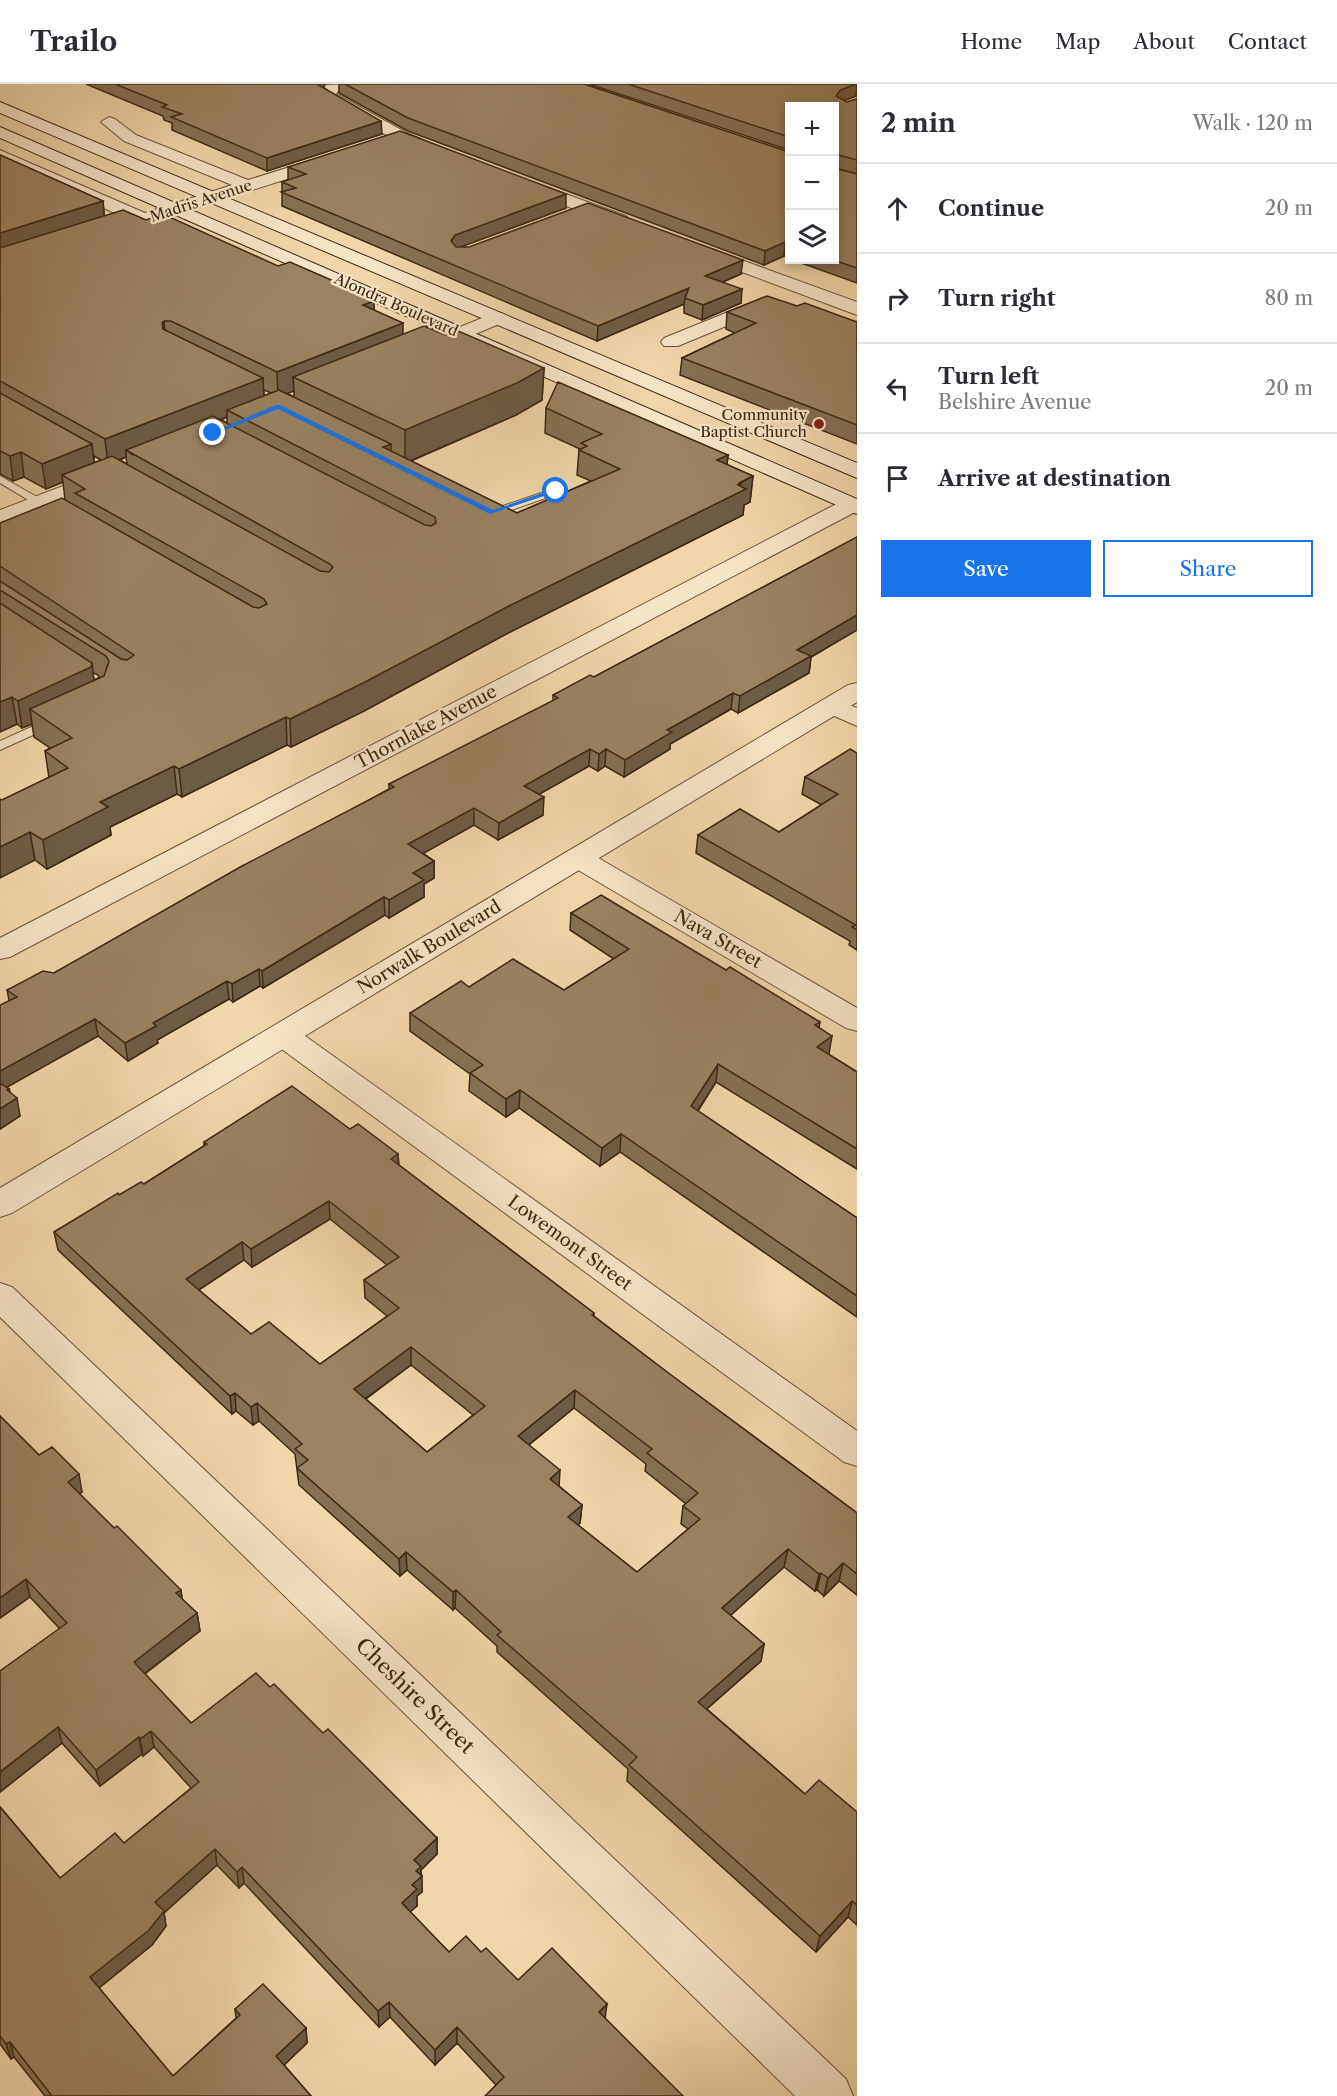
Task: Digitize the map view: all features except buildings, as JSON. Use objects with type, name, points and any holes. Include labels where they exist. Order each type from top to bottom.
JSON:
[{"type":"main road","name":"Alondra Boulevard","points":[[0,107],[857,471]]},
{"type":"main road","name":"Alondra Boulevard","points":[[0,132],[855,506]]},
{"type":"main road","name":"Norwalk Boulevard","points":[[0,1204],[578,858],[849,705]]},
{"type":"street","points":[[345,84],[331,88],[328,96],[401,136],[447,155]]},
{"type":"street","points":[[110,122],[130,138],[248,186]]},
{"type":"street","points":[[379,143],[401,136]]},
{"type":"street","name":"Madris Avenue","points":[[88,237],[346,154]]},
{"type":"street","points":[[0,155],[142,219]]},
{"type":"street","points":[[512,179],[640,228]]},
{"type":"street","points":[[566,216],[587,208]]},
{"type":"street","points":[[683,244],[857,309]]},
{"type":"street","points":[[671,342],[801,288]]},
{"type":"street","points":[[408,354],[497,318]]},
{"type":"street","points":[[0,518],[112,471]]},
{"type":"street","name":"Thornlake Avenue","points":[[0,950],[855,506]]},
{"type":"street","name":"Nava Street","points":[[578,858],[857,1021]]},
{"type":"street","name":"Lowemont Street","points":[[282,1035],[857,1451]]},
{"type":"street","name":"Cheshire Street","points":[[0,1296],[830,2096]]},
{"type":"lane","points":[[0,479],[60,514]]},
{"type":"lane","points":[[482,507],[493,513],[556,491]]},
{"type":"lane","points":[[0,746],[61,717]]},
{"type":"place","name":"Community Baptist Church","points":[[819,424]]},
{"type":"route","points":[[213,433],[278,407],[493,513],[556,491]]}]
